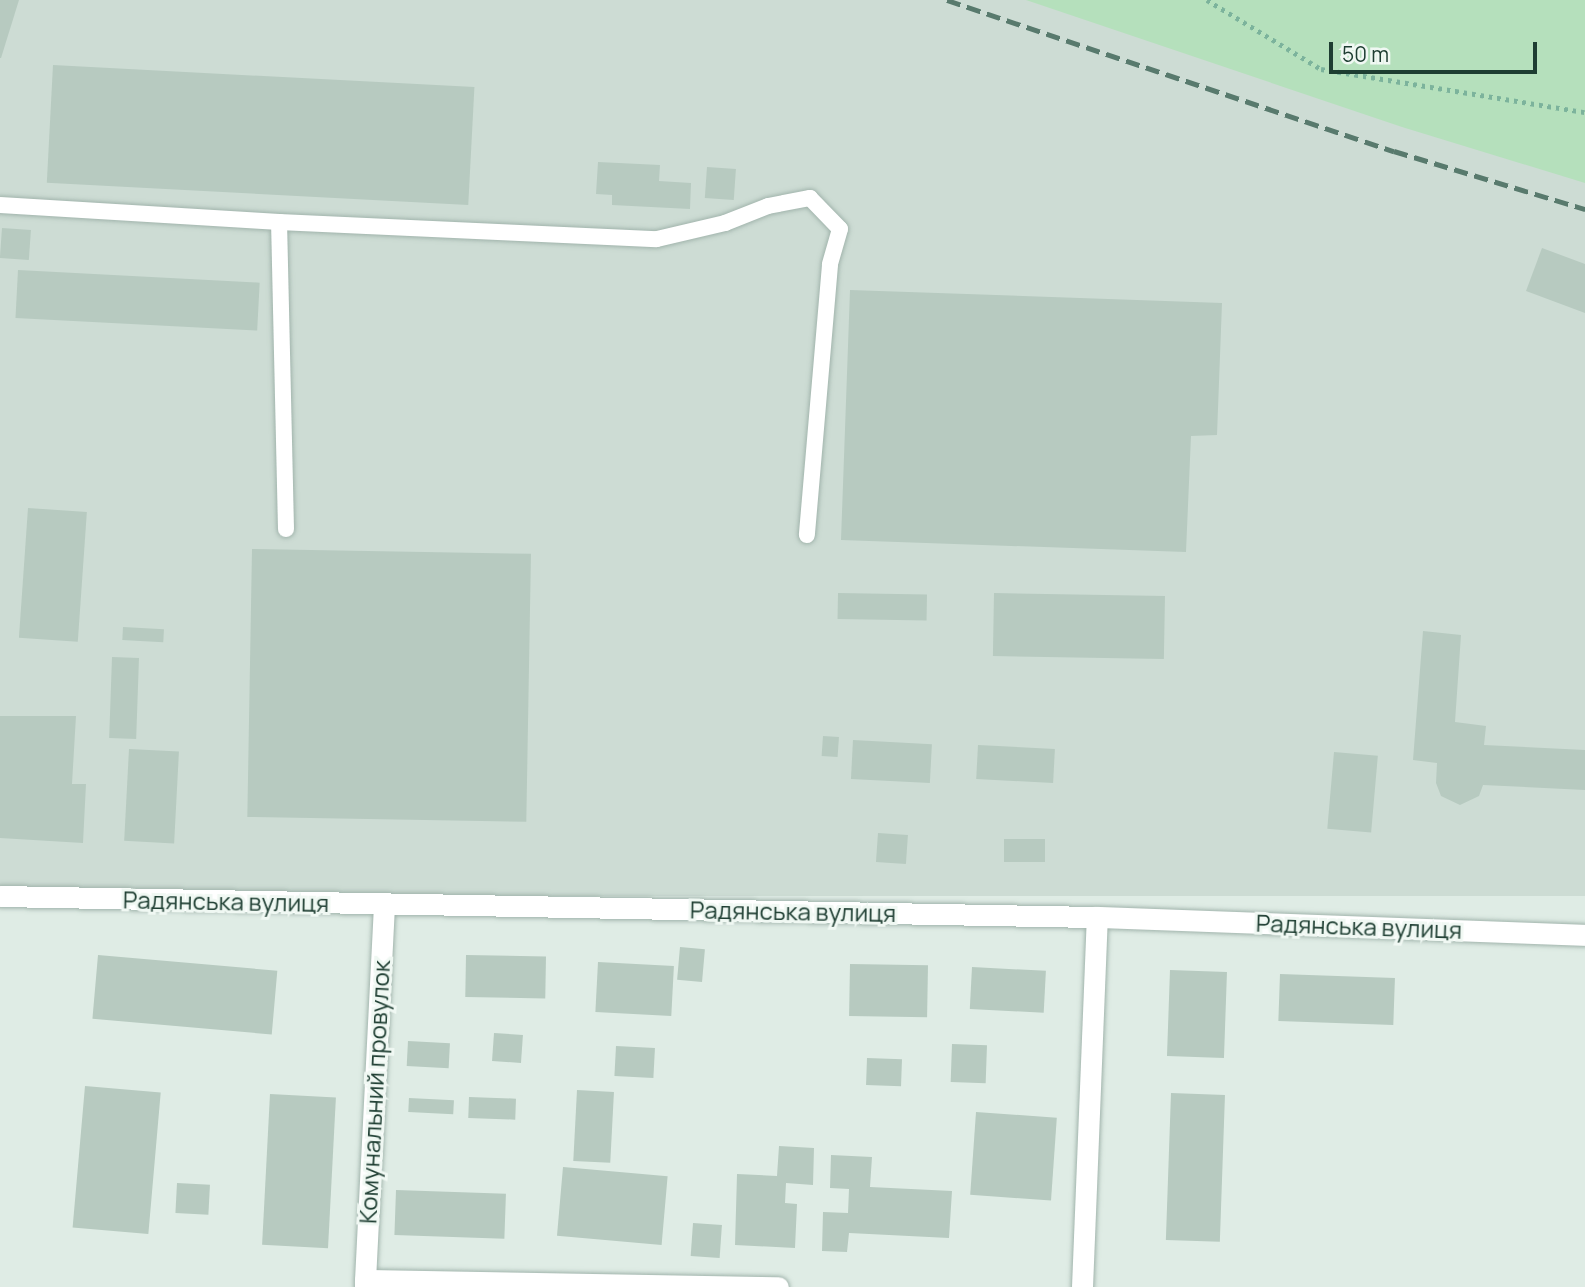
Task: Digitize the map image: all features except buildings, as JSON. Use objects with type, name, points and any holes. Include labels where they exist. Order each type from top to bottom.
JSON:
[{"type":"street","name":"Радянська вулиця","points":[[0,897],[1097,917],[1585,935]]},
{"type":"street","name":"Комунальний провулок","points":[[384,904],[365,1283],[778,1287]]},
{"type":"street","points":[[1082,1287],[1097,917]]},
{"type":"lane","points":[[0,205],[279,222],[657,239],[725,223],[768,206],[810,198],[840,229],[830,265],[807,535]]},
{"type":"lane","points":[[279,222],[286,529]]},
{"type":"path","points":[[1207,0],[1321,69],[1585,112]]},
{"type":"shaded area","points":[[0,0],[1585,0],[1585,896],[0,896]]},
{"type":"green space","points":[[1026,0],[1585,0],[1585,183],[1402,127]]},
{"type":"railway","points":[[947,0],[1394,151],[1585,209]]}]
